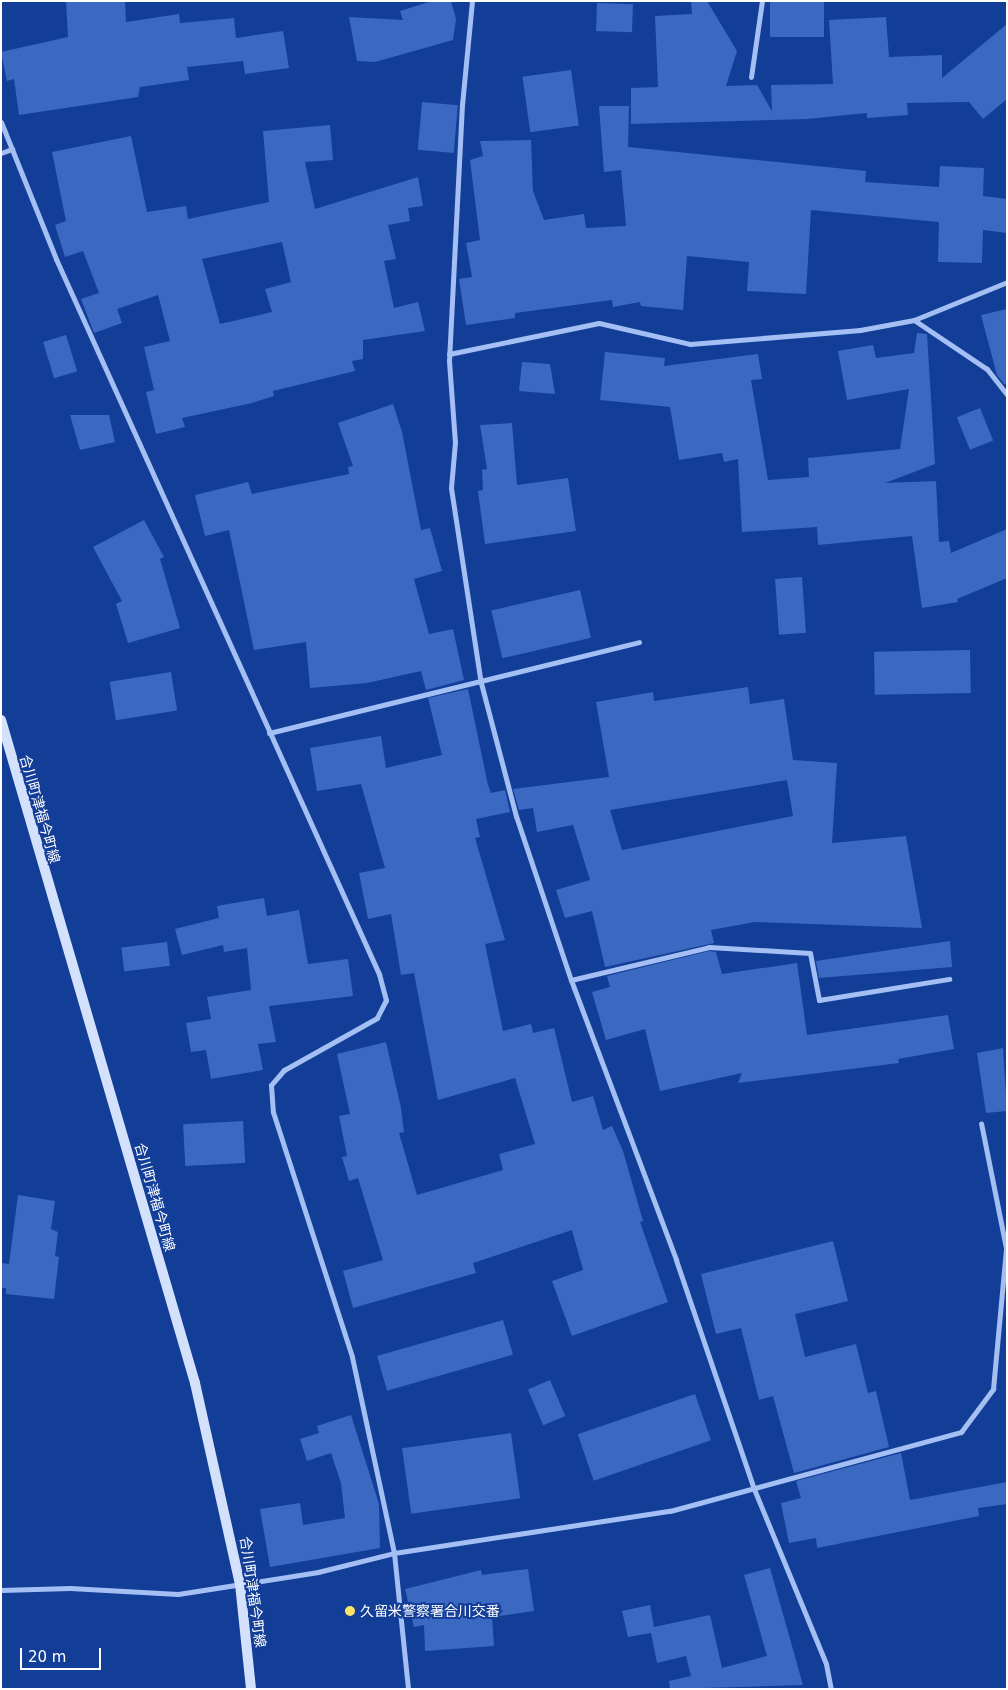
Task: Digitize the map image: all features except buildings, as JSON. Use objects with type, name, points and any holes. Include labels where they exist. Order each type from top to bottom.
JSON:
[{"type":"street","points":[[472,1],[449,354],[455,442],[451,488],[480,683],[516,816],[570,980],[676,1260],[754,1488],[826,1664],[832,1689]]},
{"type":"street","points":[[751,77],[762,1]]},
{"type":"street","points":[[1,122],[140,450],[379,974],[386,1000],[377,1018],[284,1070],[272,1085],[273,1112],[352,1357],[394,1553],[408,1689]]},
{"type":"street","points":[[1,152],[12,149]]},
{"type":"street","points":[[449,354],[599,323],[690,344],[860,330],[914,320],[1007,282]]},
{"type":"street","points":[[914,320],[987,370],[1007,395]]},
{"type":"street","points":[[269,733],[480,683],[639,642]]},
{"type":"street","name":"合川町津福今町線","points":[[1,720],[195,1383],[240,1584],[251,1689]]},
{"type":"street","points":[[570,980],[710,947],[810,953],[819,1000],[949,979]]},
{"type":"street","points":[[1,1590],[70,1588],[178,1594],[318,1572],[394,1553],[670,1511],[961,1432],[976,1416],[993,1389],[1006,1248],[981,1123]]},
{"type":"place","name":"久留米警察署合川交番","points":[[350,1611]]}]
